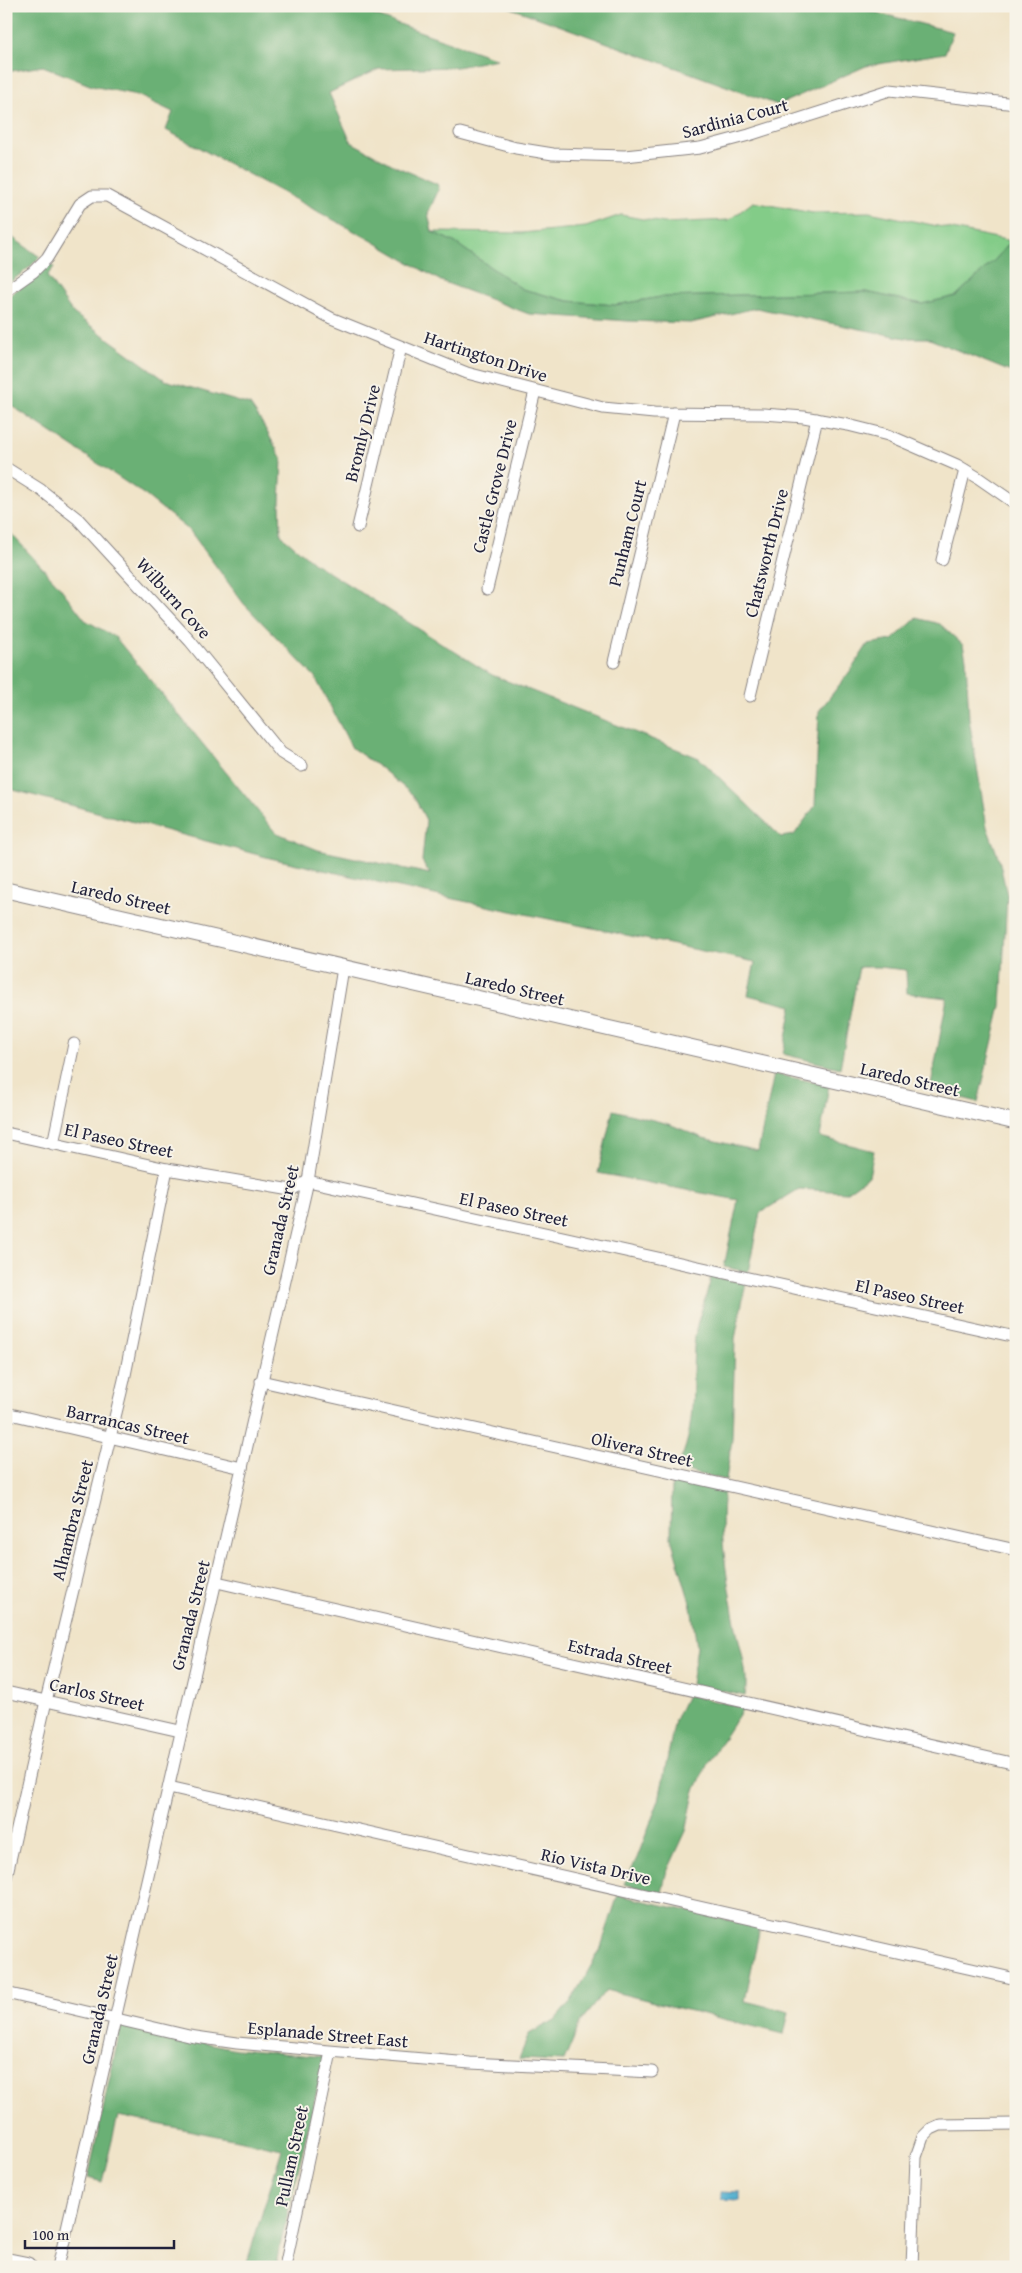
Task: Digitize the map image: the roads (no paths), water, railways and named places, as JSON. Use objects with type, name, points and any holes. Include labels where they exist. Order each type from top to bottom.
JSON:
[{"type":"highway","points":[[6,2263],[26,2267]]},
{"type":"street","name":"Sardinia Court","points":[[460,133],[516,148],[553,154],[625,156],[700,148],[749,135],[890,90],[1016,104]]},
{"type":"street","name":"Hartington Drive","points":[[6,291],[33,272],[47,258],[80,204],[92,196],[107,196],[331,318],[467,373],[603,408],[674,413],[763,414],[817,419],[888,435],[926,450],[965,470],[1016,504]]},
{"type":"street","name":"Bromly Drive","points":[[358,527],[401,347]]},
{"type":"street","name":"Castle Grove Drive","points":[[487,589],[535,391]]},
{"type":"street","name":"Punham Court","points":[[614,662],[674,413]]},
{"type":"street","name":"Chatsworth Drive","points":[[750,696],[817,419]]},
{"type":"street","name":"Wilburn Cove","points":[[6,468],[41,490],[78,519],[190,641],[281,753],[302,766]]},
{"type":"street","points":[[942,560],[965,470]]},
{"type":"street","name":"Laredo Street","points":[[6,890],[1016,1122]]},
{"type":"street","name":"Granada Street","points":[[58,2267],[242,1468],[260,1381],[308,1181],[343,968]]},
{"type":"street","points":[[53,1144],[74,1044]]},
{"type":"street","name":"El Paseo Street","points":[[7,1136],[167,1169],[291,1190],[308,1181],[1016,1337]]},
{"type":"street","name":"Alhambra Street","points":[[6,1878],[46,1701],[124,1380],[167,1169]]},
{"type":"street","name":"Olivera Street","points":[[260,1381],[1016,1550]]},
{"type":"street","name":"Barrancas Street","points":[[6,1413],[242,1468]]},
{"type":"street","name":"Estrada Street","points":[[216,1582],[1016,1764]]},
{"type":"street","name":"Carlos Street","points":[[6,1692],[180,1731]]},
{"type":"street","name":"Rio Vista Drive","points":[[169,1787],[1016,1979]]},
{"type":"street","name":"Esplanade Street East","points":[[6,1993],[115,2019],[237,2044],[331,2052],[652,2072]]},
{"type":"street","name":"Pullam Street","points":[[285,2267],[331,2052]]},
{"type":"street","points":[[912,2267],[916,2157],[923,2138],[931,2129],[940,2125],[1016,2124]]},
{"type":"water","points":[[722,2191],[740,2192],[740,2200],[721,2199]]}]
